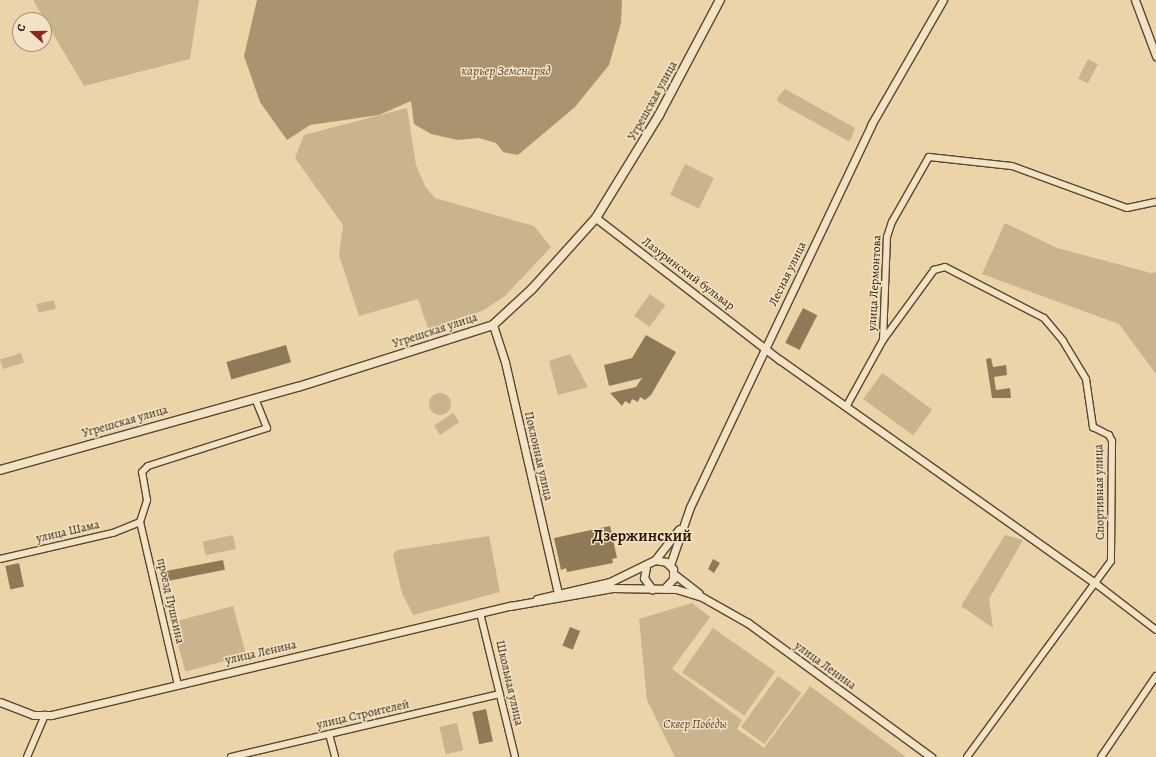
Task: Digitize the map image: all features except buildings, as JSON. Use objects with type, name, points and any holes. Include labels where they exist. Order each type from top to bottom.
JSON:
[{"type":"main road","name":"Угрешская улица","points":[[0,470],[457,339],[492,325],[532,289],[596,218],[660,112],[720,0]]},
{"type":"street","name":"Лесная улица","points":[[670,565],[683,524],[871,125],[943,0]]},
{"type":"street","points":[[1135,0],[1156,56]]},
{"type":"street","name":"улица Лермонтова","points":[[846,406],[883,340],[887,237],[892,222],[928,157],[1012,166],[1127,208],[1156,202]]},
{"type":"street","name":"Лазуринский бульвар","points":[[596,218],[765,348]]},
{"type":"street","name":"Спортивная улица","points":[[883,340],[938,267],[963,276],[1044,318],[1063,341],[1086,379],[1093,427],[1110,435],[1112,441],[1112,557],[967,757]]},
{"type":"street","name":"Поклонная улица","points":[[492,325],[505,362],[558,593]]},
{"type":"street","points":[[765,348],[1094,583],[1156,630]]},
{"type":"street","points":[[140,522],[147,500],[142,472],[148,466],[267,428],[255,398]]},
{"type":"street","name":"улица Шама","points":[[0,558],[113,533],[140,522]]},
{"type":"street","name":"проезд Пушкина","points":[[140,522],[178,684]]},
{"type":"street","name":"улица Ленина","points":[[530,602],[558,593],[610,582],[646,567],[656,560],[683,524]]},
{"type":"street","points":[[656,560],[670,565]]},
{"type":"street","name":"улица Ленина","points":[[670,565],[674,574],[702,597],[748,623],[931,757]]},
{"type":"street","points":[[646,567],[644,578],[652,589]]},
{"type":"street","points":[[661,590],[671,584],[674,574]]},
{"type":"street","name":"улица Ленина","points":[[0,702],[34,714],[45,715],[530,602],[612,588],[661,590],[676,589],[702,597]]},
{"type":"street","name":"Школьная улица","points":[[480,614],[515,757]]},
{"type":"street","points":[[1101,757],[1156,676]]},
{"type":"street","name":"улица Строителей","points":[[231,757],[500,694]]},
{"type":"street","points":[[27,757],[45,715]]},
{"type":"street","points":[[329,734],[335,757]]},
{"type":"green space","points":[[33,0],[199,0],[190,59],[84,86],[52,32],[52,12],[40,12]]},
{"type":"green space","points":[[1088,59],[1098,64],[1088,84],[1078,79]]},
{"type":"green space","points":[[785,89],[855,128],[851,139],[848,141],[778,102],[777,98]]},
{"type":"green space","points":[[407,108],[416,165],[425,186],[435,198],[534,226],[551,247],[505,296],[484,310],[429,331],[418,299],[359,316],[339,255],[343,225],[295,158],[304,135]]},
{"type":"green space","points":[[685,164],[714,178],[699,209],[670,195]]},
{"type":"green space","points":[[1005,223],[1057,248],[1151,273],[1156,272],[1156,374],[1119,324],[982,274]]},
{"type":"green space","points":[[650,294],[665,305],[650,327],[634,316]]},
{"type":"green space","points":[[54,300],[56,309],[38,313],[36,304]]},
{"type":"green space","points":[[21,353],[24,363],[3,369],[0,359]]},
{"type":"green space","points":[[570,354],[588,387],[558,395],[549,361]]},
{"type":"green space","points":[[882,373],[932,409],[913,435],[863,399]]},
{"type":"green space","points":[[440,393],[448,396],[451,404],[448,412],[440,415],[432,412],[429,404],[432,396]]},
{"type":"green space","points":[[453,413],[459,422],[440,435],[434,426]]},
{"type":"green space","points":[[233,535],[236,549],[206,555],[203,541]]},
{"type":"green space","points":[[1005,535],[1023,540],[989,599],[993,628],[961,606]]},
{"type":"green space","points":[[489,536],[500,592],[413,615],[402,593],[393,555],[397,550]]},
{"type":"green space","name":"Сквер Победы","points":[[692,603],[710,617],[672,669],[742,720],[737,729],[764,748],[810,686],[906,757],[675,757],[647,700],[639,619]]},
{"type":"green space","points":[[233,606],[246,655],[185,672],[172,622]]},
{"type":"green space","points":[[713,628],[775,672],[744,716],[682,672]]},
{"type":"green space","points":[[778,676],[801,693],[764,744],[741,727]]},
{"type":"green space","points":[[457,723],[463,750],[446,754],[439,727]]},
{"type":"water","name":"карьер Земснаряд","points":[[257,0],[622,0],[621,23],[609,65],[575,107],[518,155],[503,152],[496,143],[479,138],[458,140],[431,134],[414,124],[411,101],[379,115],[310,125],[287,140],[260,102],[244,56]]},
{"type":"district","name":"Дзержинский","points":[[642,536]]}]
